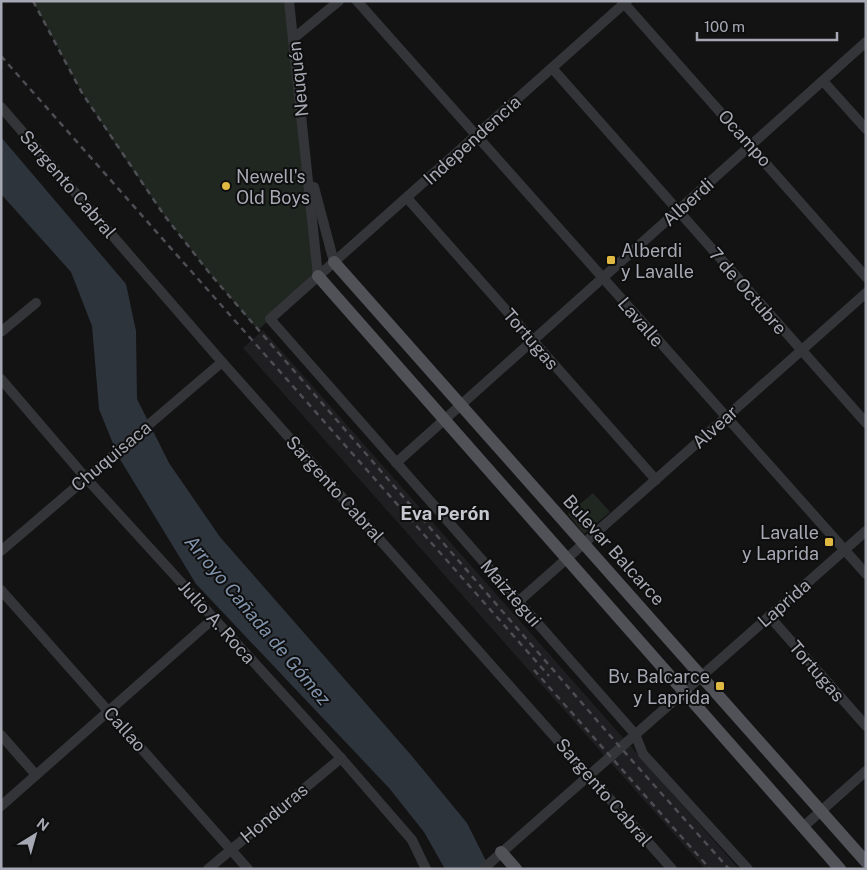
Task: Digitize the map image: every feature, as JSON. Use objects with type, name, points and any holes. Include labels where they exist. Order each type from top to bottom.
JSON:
[{"type":"main road","name":"Bulevar Balcarce","points":[[334,262],[866,862]]},
{"type":"main road","points":[[317,277],[565,560],[684,691],[840,869]]},
{"type":"main road","points":[[497,856],[516,869]]},
{"type":"street","name":"Neuquén","points":[[289,1],[317,277]]},
{"type":"street","points":[[294,38],[339,1]]},
{"type":"street","name":"Lavalle","points":[[357,1],[725,418],[866,574]]},
{"type":"street","name":"Independencia","points":[[270,319],[625,2]]},
{"type":"street","name":"Ocampo","points":[[625,2],[866,277]]},
{"type":"street","name":"Alberdi","points":[[396,463],[866,42]]},
{"type":"street","name":"7 de Octubre","points":[[552,68],[866,423]]},
{"type":"street","points":[[823,80],[866,129]]},
{"type":"street","name":"Sargento Cabral","points":[[1,106],[222,362],[672,869]]},
{"type":"street","name":"Neuquén","points":[[306,157],[334,262]]},
{"type":"street","name":"Tortugas","points":[[407,198],[656,480]]},
{"type":"street","name":"Alvear","points":[[519,601],[866,293]]},
{"type":"street","points":[[1,332],[36,303]]},
{"type":"street","name":"Maiztegui","points":[[270,319],[636,733],[643,754],[748,869]]},
{"type":"street","name":"Chuquisaca","points":[[1,550],[222,362]]},
{"type":"street","name":"Julio A. Roca","points":[[1,379],[85,477],[341,758],[412,840],[426,869]]},
{"type":"street","name":"Laprida","points":[[636,733],[866,531]]},
{"type":"street","name":"Callao","points":[[1,590],[248,869]]},
{"type":"street","name":"Tortugas","points":[[769,616],[866,726]]},
{"type":"street","points":[[1,806],[214,618]]},
{"type":"street","points":[[483,869],[636,733]]},
{"type":"street","points":[[1,736],[36,775]]},
{"type":"street","name":"Honduras","points":[[208,869],[341,758]]},
{"type":"street","points":[[803,826],[866,771]]},
{"type":"shaded area","name":"Newell's Old Boys","points":[[33,1],[289,1],[318,276],[258,330],[211,275],[164,215],[121,153],[82,93]]},
{"type":"shaded area","points":[[263,330],[739,869],[705,869],[243,348]]},
{"type":"shaded area","points":[[593,493],[610,512],[584,534],[568,514]]},
{"type":"water","name":"Arroyo Cañada de Gómez","points":[[1,137],[126,284],[136,331],[137,399],[169,463],[220,537],[411,755],[467,823],[490,869],[445,869],[424,832],[389,788],[196,584],[118,456],[99,409],[92,326],[71,272],[1,194]]},
{"type":"railway","points":[[33,1],[82,93],[164,215],[211,275],[620,747],[729,869]]},
{"type":"railway","points":[[1,56],[549,676]]},
{"type":"railway","points":[[534,670],[710,869]]},
{"type":"place","name":"Newell's Old Boys","points":[[226,186]]},
{"type":"place","name":"Alberdi y Lavalle","points":[[611,260]]},
{"type":"place","name":"Lavalle y Laprida","points":[[829,542]]},
{"type":"place","name":"Bv. Balcarce y Laprida","points":[[720,686]]},
{"type":"district","name":"Eva Perón","points":[[445,513]]}]
